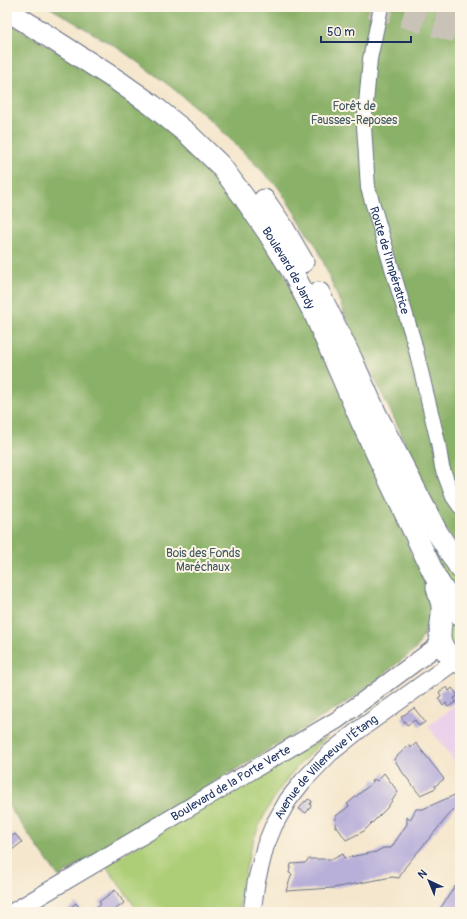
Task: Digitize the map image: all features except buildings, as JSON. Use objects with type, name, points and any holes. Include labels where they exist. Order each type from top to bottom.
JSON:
[{"type":"main road","name":"Boulevard de Jardy","points":[[26,7],[160,94],[197,125],[229,157],[254,187],[282,226],[304,263],[352,360],[376,414],[437,532],[460,568]]},
{"type":"main road","name":"Boulevard de Jardy","points":[[7,10],[152,104],[188,134],[220,165],[268,231],[288,264],[316,317],[362,423],[436,578],[442,607],[454,611],[439,634],[440,644]]},
{"type":"main road","points":[[440,644],[448,654],[458,662]]},
{"type":"street","name":"Route de l'Impératrice","points":[[381,7],[370,60],[364,126],[368,188],[414,342],[438,442],[442,467],[453,497],[460,507]]},
{"type":"street","name":"Boulevard de la Porte Verte","points":[[13,912],[337,720],[440,644]]},
{"type":"street","name":"Avenue de Villeneuve l'Étang","points":[[252,912],[256,883],[265,847],[274,825],[288,800],[303,781],[330,753],[360,730],[458,662]]},
{"type":"shaded area","points":[[460,702],[460,769],[428,726]]},
{"type":"green space","name":"Forêt de Fausses-Reposes","points":[[49,7],[460,7],[460,551],[424,497],[399,428],[360,350],[317,247],[278,187],[214,123],[170,86],[121,50]]},
{"type":"green space","name":"Bois des Fonds Maréchaux","points":[[7,21],[115,86],[184,139],[264,233],[371,450],[414,560],[432,595],[430,612],[424,634],[416,649],[352,699],[59,877],[7,804]]},
{"type":"green space","points":[[416,510],[438,550],[460,584],[460,593],[455,596],[432,554]]},
{"type":"green space","points":[[451,621],[460,634],[460,653],[447,638]]},
{"type":"green space","points":[[327,736],[283,784],[259,826],[254,837],[249,856],[239,912],[139,912],[105,865]]},
{"type":"tunnel","points":[[371,7],[460,33]]},
{"type":"tunnel","points":[[438,7],[460,13]]}]
